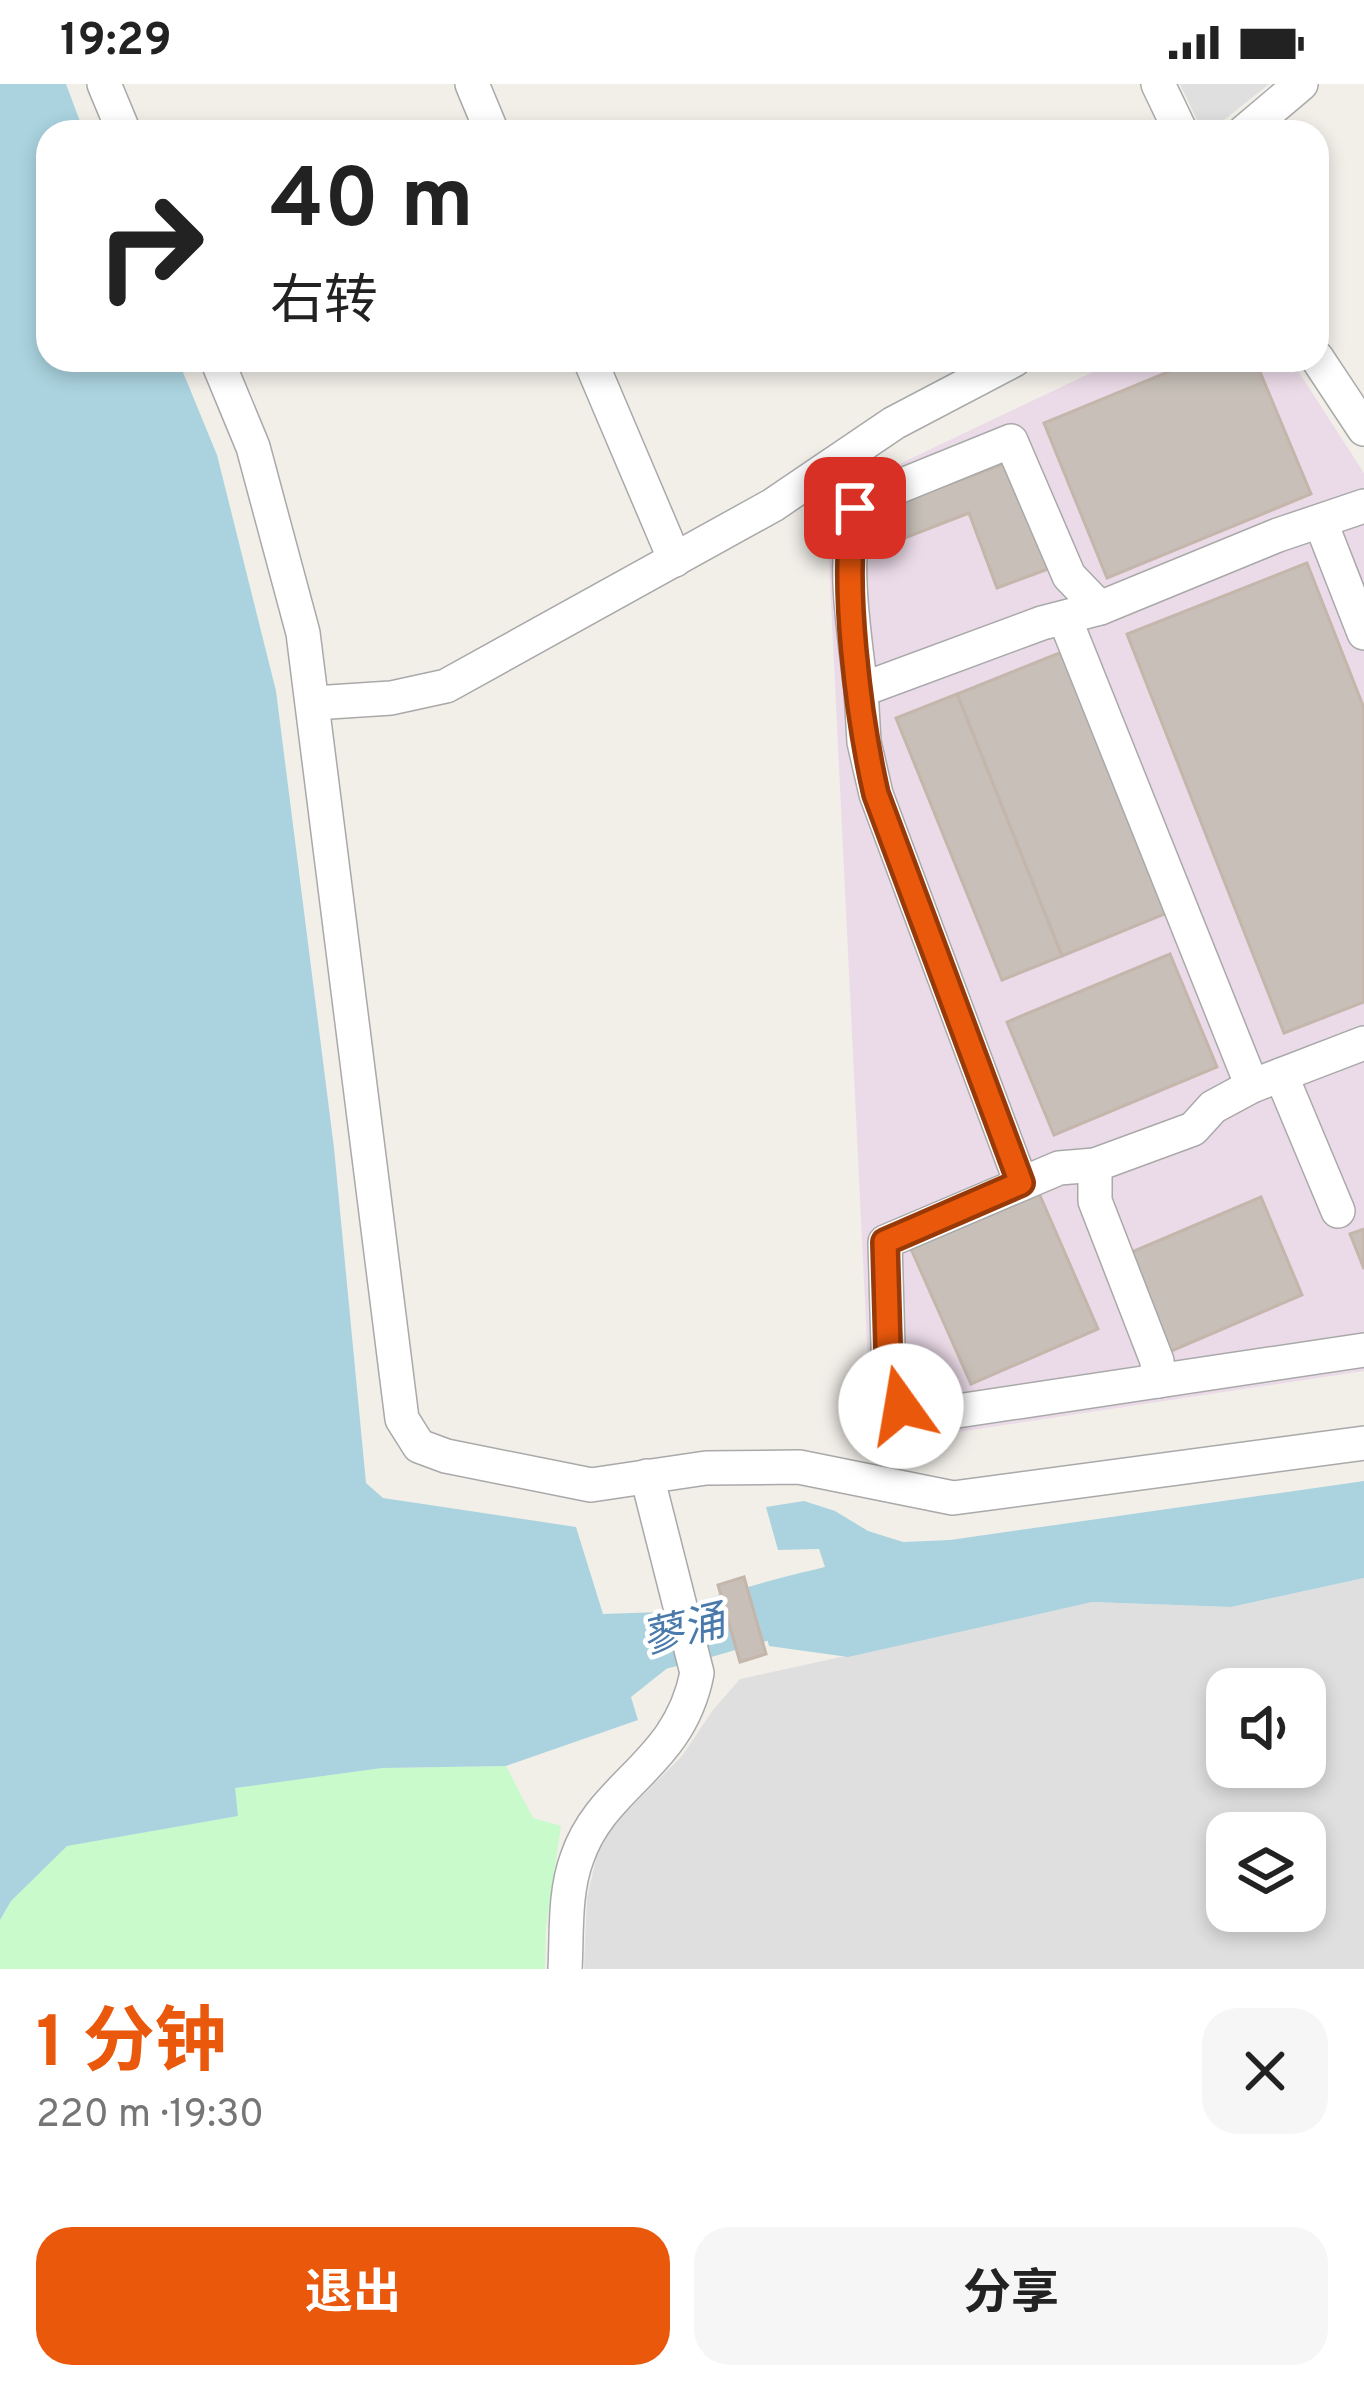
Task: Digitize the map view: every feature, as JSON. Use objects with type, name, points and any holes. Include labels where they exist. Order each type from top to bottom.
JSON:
[{"type":"street","points":[[104,84],[119,120]]},
{"type":"street","points":[[472,84],[487,120]]},
{"type":"street","points":[[1158,84],[1175,120]]},
{"type":"street","points":[[1258,120],[1301,84]]},
{"type":"street","points":[[222,372],[253,447],[303,633],[402,1419],[419,1445],[446,1456],[591,1485],[706,1468],[799,1467],[953,1498],[1364,1443]]},
{"type":"street","points":[[595,372],[675,560]]},
{"type":"street","points":[[314,704],[391,698],[446,686],[773,505],[893,423],[991,372]]},
{"type":"street","points":[[1326,372],[1364,429]]},
{"type":"street","points":[[1021,1183],[876,794],[864,742],[850,535],[855,508],[1011,442],[1070,576],[1100,608]]},
{"type":"street","points":[[861,690],[1042,623],[1100,608],[1278,535],[1364,506]]},
{"type":"street","points":[[1321,524],[1364,633]]},
{"type":"street","points":[[1065,620],[1266,1081],[1338,1211]]},
{"type":"street","points":[[1364,1042],[1213,1107],[1193,1129],[1095,1165],[1059,1168],[885,1242],[889,1381],[901,1406],[924,1416],[1364,1349]]},
{"type":"street","points":[[1095,1165],[1094,1201],[1157,1361],[1158,1381]]},
{"type":"street","points":[[565,1969],[568,1894],[577,1856],[596,1820],[667,1746],[691,1705],[697,1673],[647,1476]]},
{"type":"shaded area","points":[[1180,84],[1269,84],[1224,120],[1197,120]]},
{"type":"shaded area","points":[[1093,372],[1299,372],[1364,473],[1364,1371],[872,1445],[826,499]]},
{"type":"shaded area","points":[[1364,1578],[1364,1969],[584,1969],[587,1898],[597,1855],[614,1824],[682,1756],[740,1679],[1092,1602],[1231,1607]]},
{"type":"green space","points":[[506,1766],[533,1818],[561,1826],[546,1927],[545,1969],[0,1969],[0,1920],[11,1901],[66,1846],[238,1816],[234,1788],[382,1768]]},
{"type":"water","points":[[0,84],[66,84],[80,120],[36,120],[36,372],[183,372],[217,455],[276,691],[334,1148],[366,1483],[383,1498],[576,1527],[603,1614],[661,1612],[675,1662],[631,1697],[638,1720],[506,1766],[382,1768],[235,1788],[238,1816],[67,1846],[11,1901],[0,1920]]},
{"type":"water","points":[[1364,1481],[1364,1578],[1231,1607],[1092,1602],[848,1657],[769,1646],[753,1587],[825,1567],[819,1549],[778,1550],[766,1507],[804,1501],[903,1542],[950,1540]]},
{"type":"building","points":[[1168,372],[1260,372],[1311,494],[1107,578],[1044,423]]},
{"type":"building","points":[[1009,462],[1048,569],[997,588],[969,513],[894,542],[882,509]]},
{"type":"building","points":[[1307,563],[1364,708],[1364,1002],[1284,1033],[1127,634]]},
{"type":"building","points":[[1062,652],[1167,913],[1062,956],[957,694]]},
{"type":"building","points":[[957,694],[1062,956],[1002,980],[896,718]]},
{"type":"building","points":[[1170,954],[1217,1067],[1054,1135],[1007,1022]]},
{"type":"building","points":[[1035,1184],[1098,1329],[971,1384],[907,1240]]},
{"type":"building","points":[[1261,1197],[1302,1295],[1169,1352],[1127,1254]]},
{"type":"building","points":[[1364,1229],[1364,1269],[1350,1234]]},
{"type":"building","points":[[744,1577],[766,1654],[740,1662],[718,1585]]},
{"type":"waterway","name":"蓼涌","points":[[630,1647],[837,1594]]},
{"type":"route","points":[[855,508],[850,535],[853,614],[864,742],[876,794],[1021,1183],[885,1242],[889,1381],[901,1406]]}]
